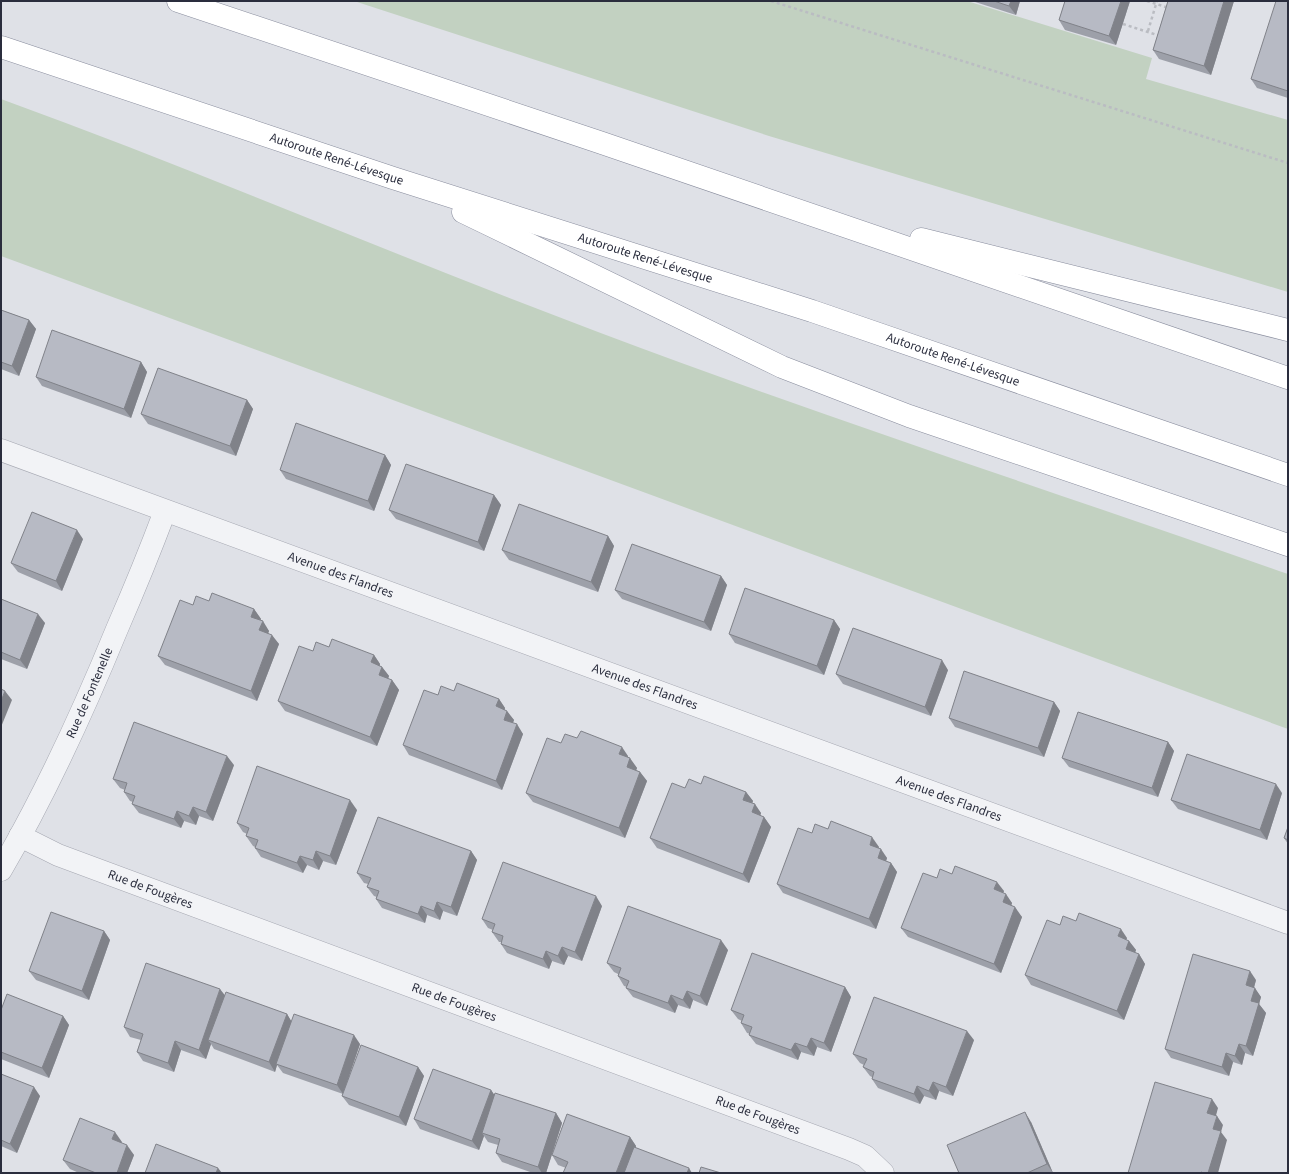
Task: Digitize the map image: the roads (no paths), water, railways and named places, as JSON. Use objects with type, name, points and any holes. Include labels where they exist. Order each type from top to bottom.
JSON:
[{"type":"highway","points":[[178,1],[602,143],[1288,378]]},
{"type":"highway","name":"Autoroute René-Lévesque","points":[[1,47],[393,178],[812,311],[1288,475]]},
{"type":"highway","points":[[393,178],[782,367],[909,416],[1288,545]]},
{"type":"highway","points":[[780,204],[1288,330]]},
{"type":"street","name":"Avenue des Flandres","points":[[1,450],[1288,923]]},
{"type":"street","name":"Rue de Fontenelle","points":[[1,870],[51,778],[92,690],[165,511]]},
{"type":"street","name":"Rue de Fougères","points":[[20,836],[58,855],[850,1149],[865,1156],[883,1173]]}]
